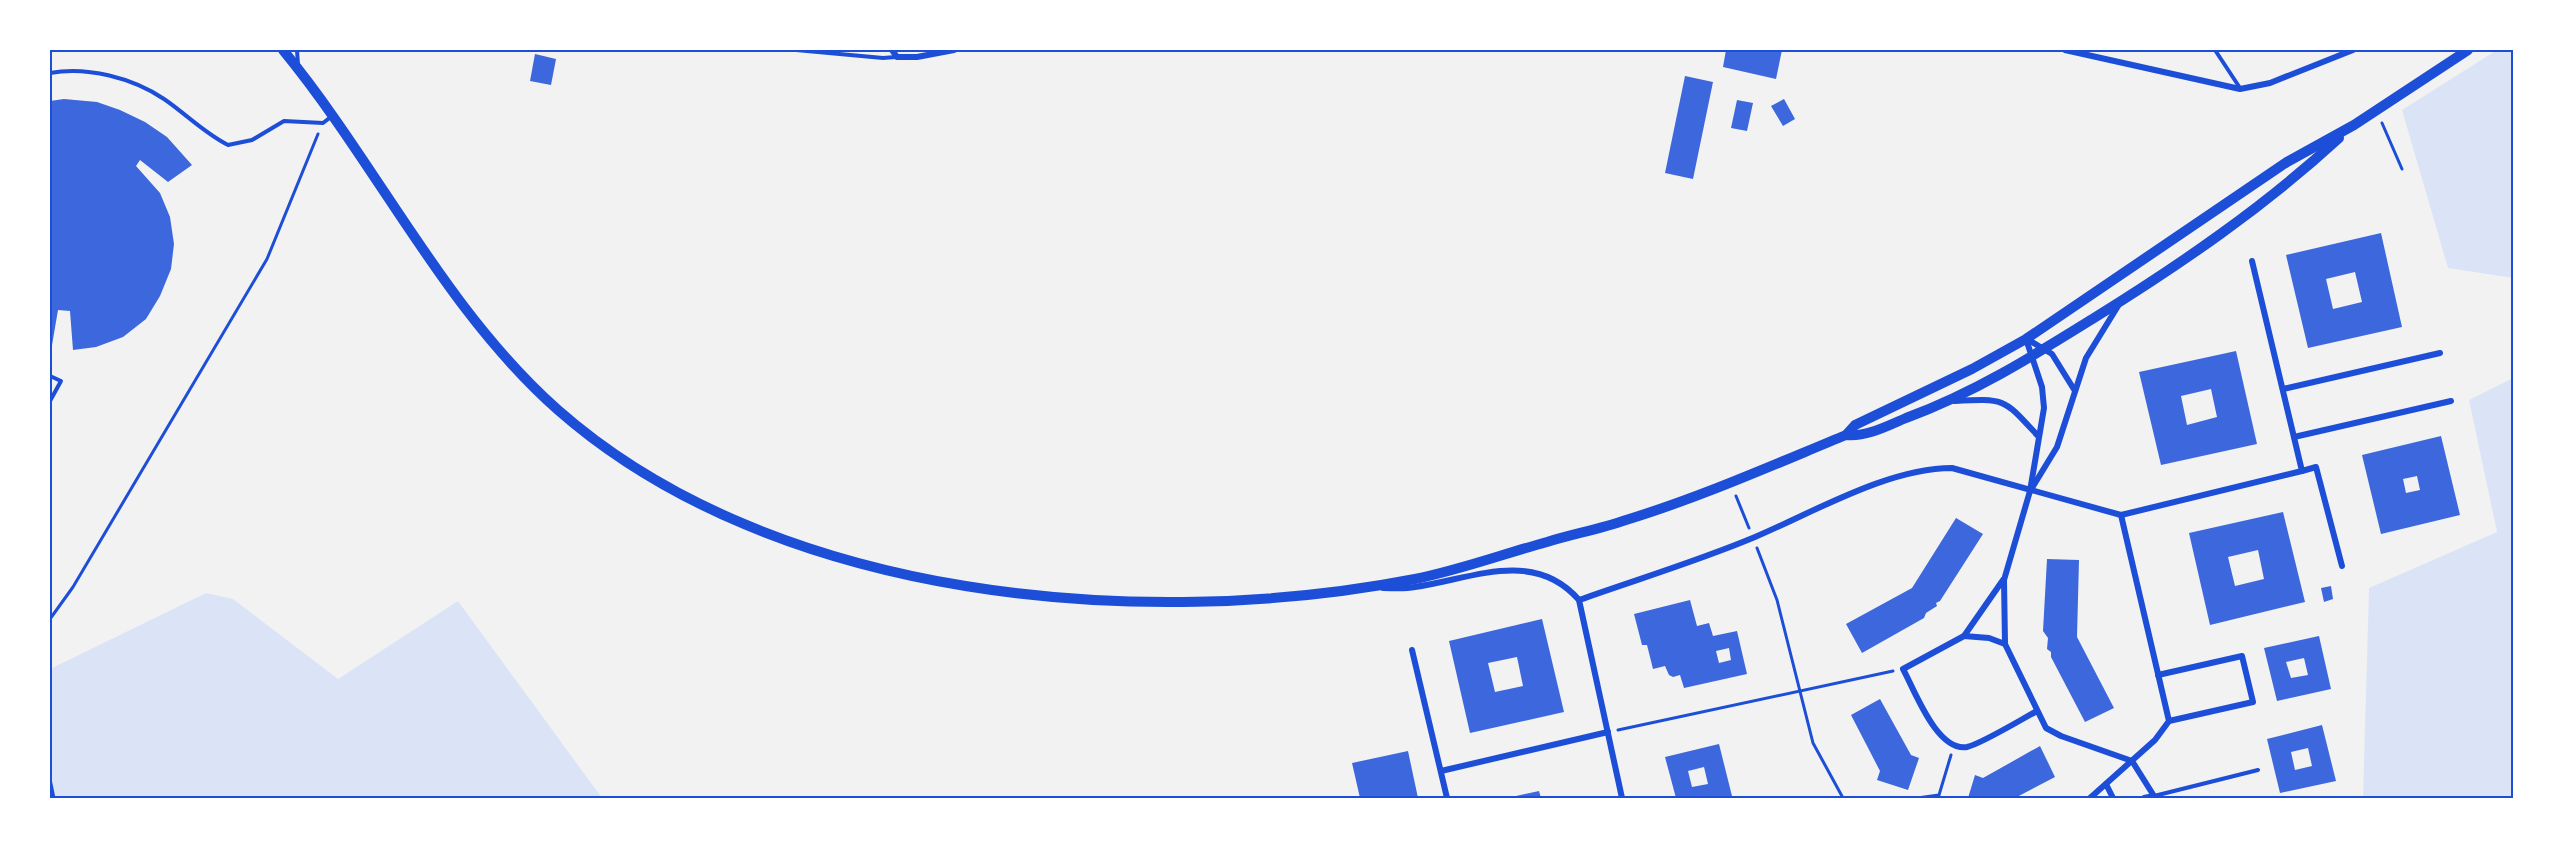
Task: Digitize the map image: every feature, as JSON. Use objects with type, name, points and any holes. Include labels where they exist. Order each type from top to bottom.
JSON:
[{"type":"street","points":[[283,50],[334,115],[461,304],[509,363],[590,436],[621,458],[721,516],[861,565],[1012,593],[1146,603],[1288,596],[1356,589],[1420,578],[1623,521],[1730,483],[1846,435],[1856,425],[1972,369],[2026,339],[2287,162],[2354,125],[2468,50]]},
{"type":"street","points":[[892,50],[897,57],[917,57],[954,50]]},
{"type":"street","points":[[2065,50],[2241,89],[2271,83],[2353,50]]},
{"type":"street","points":[[1846,435],[1860,436],[1948,401],[2032,357],[2122,300],[2254,210],[2291,182],[2354,125]]},
{"type":"street","points":[[2252,261],[2302,471]]},
{"type":"street","points":[[2030,491],[2057,447],[2091,347],[2122,300]]},
{"type":"street","points":[[2026,339],[2045,348],[2061,365],[2075,391]]},
{"type":"street","points":[[2026,339],[2044,397],[2030,491],[2004,580],[2006,644],[2046,728],[2053,733],[2132,761],[2154,796],[2144,798]]},
{"type":"street","points":[[2283,389],[2440,353]]},
{"type":"street","points":[[1948,401],[1993,399],[2003,402],[2015,411],[2038,436]]},
{"type":"street","points":[[2294,437],[2451,401]]},
{"type":"street","points":[[1579,600],[1753,538],[1885,481],[1928,468],[1952,468],[2121,514],[2316,467],[2342,566]]},
{"type":"street","points":[[2090,798],[2163,732],[2169,721],[2121,514]]},
{"type":"street","points":[[1356,589],[1414,587],[1503,569],[1527,572],[1551,580],[1570,590],[1579,600],[1622,798]]},
{"type":"street","points":[[2004,580],[1964,636],[1903,669],[1940,738],[1953,746],[1967,747],[2037,711]]},
{"type":"street","points":[[1964,636],[1989,638],[2006,644]]},
{"type":"street","points":[[1412,650],[1447,798]]},
{"type":"street","points":[[2158,675],[2242,656],[2253,702],[2169,721]]},
{"type":"street","points":[[1441,771],[1608,732]]},
{"type":"street","points":[[2106,784],[2113,798]]},
{"type":"lane","points":[[297,50],[299,69]]},
{"type":"lane","points":[[796,50],[883,58],[897,57]]},
{"type":"lane","points":[[2215,50],[2241,89]]},
{"type":"lane","points":[[50,73],[110,75],[133,83],[163,98],[211,136],[228,145],[252,140],[284,121],[323,123],[334,115]]},
{"type":"lane","points":[[50,376],[61,381],[50,401]]},
{"type":"lane","points":[[2154,796],[2258,770]]},
{"type":"path","points":[[2376,111],[2402,169]]},
{"type":"path","points":[[50,620],[73,587],[267,259],[323,123]]},
{"type":"path","points":[[1730,483],[1778,600],[1813,743],[1843,798]]},
{"type":"path","points":[[1608,732],[1800,689],[1903,669]]},
{"type":"path","points":[[1917,798],[1939,795],[1953,746]]},
{"type":"path","points":[[50,779],[54,798]]},
{"type":"shaded area","points":[[2497,50],[2513,50],[2513,278],[2448,268],[2402,110]]},
{"type":"shaded area","points":[[2513,378],[2513,798],[2363,798],[2369,588],[2497,532],[2469,400]]},
{"type":"shaded area","points":[[206,593],[233,599],[338,679],[458,601],[602,798],[50,798],[50,669]]},
{"type":"building","points":[[1726,50],[1782,50],[1776,79],[1723,67]]},
{"type":"building","points":[[535,54],[556,59],[551,85],[530,81]]},
{"type":"building","points":[[1685,76],[1713,82],[1693,179],[1665,173]]},
{"type":"building","points":[[64,99],[97,102],[145,122],[167,137],[192,165],[168,182],[140,160],[136,166],[160,193],[170,217],[174,244],[171,269],[160,296],[146,319],[123,337],[96,347],[73,350],[70,311],[58,310],[51,351],[50,101]]},
{"type":"building","points":[[1784,99],[1795,119],[1783,126],[1771,106]]},
{"type":"building","points":[[1737,100],[1753,103],[1747,131],[1731,128]]},
{"type":"building","points":[[2381,233],[2402,327],[2308,348],[2286,255]],"holes":[[[2355,272],[2362,302],[2333,309],[2326,279]]]},
{"type":"building","points":[[2236,351],[2257,444],[2161,465],[2139,372]],"holes":[[[2211,389],[2217,417],[2187,425],[2181,396]]]},
{"type":"building","points":[[2441,436],[2460,515],[2381,534],[2362,455]],"holes":[[[2417,476],[2420,490],[2406,493],[2403,479]]]},
{"type":"building","points":[[2283,512],[2305,602],[2210,625],[2189,533]],"holes":[[[2258,550],[2264,579],[2235,586],[2228,557]]]},
{"type":"building","points":[[1956,518],[1983,534],[1940,601],[1936,603],[1937,606],[1926,613],[1924,618],[1862,653],[1846,624],[1912,588]]},
{"type":"building","points":[[2047,559],[2079,560],[2077,637],[2114,708],[2085,722],[2051,657],[2051,652],[2047,649],[2048,638],[2043,631]]},
{"type":"building","points":[[2331,586],[2333,599],[2324,602],[2321,588]]},
{"type":"building","points":[[1690,600],[1697,626],[1709,623],[1713,636],[1737,631],[1747,674],[1684,688],[1680,675],[1673,677],[1669,675],[1665,666],[1653,669],[1647,645],[1642,645],[1634,614]],"holes":[[[1729,648],[1731,660],[1719,663],[1716,651]]]},
{"type":"building","points":[[1542,619],[1564,712],[1470,733],[1449,641]],"holes":[[[1517,657],[1523,686],[1495,692],[1488,663]]]},
{"type":"building","points":[[2319,636],[2331,689],[2277,701],[2264,648]],"holes":[[[2304,658],[2308,675],[2291,678],[2286,662]]]},
{"type":"building","points":[[1880,699],[1911,755],[1919,758],[1908,790],[1877,780],[1880,771],[1851,715]]},
{"type":"building","points":[[2322,725],[2336,781],[2280,793],[2267,739]],"holes":[[[2308,748],[2312,766],[2295,770],[2291,752]]]},
{"type":"building","points":[[1719,744],[1732,796],[1676,798],[1665,757]],"holes":[[[1704,767],[1708,784],[1692,787],[1688,771]]]},
{"type":"building","points":[[2040,746],[2055,777],[2015,798],[1968,798],[1975,775],[1983,778]]},
{"type":"building","points":[[1408,751],[1418,798],[1360,798],[1352,763]]},
{"type":"building","points":[[1539,791],[1541,798],[1507,798]]}]
